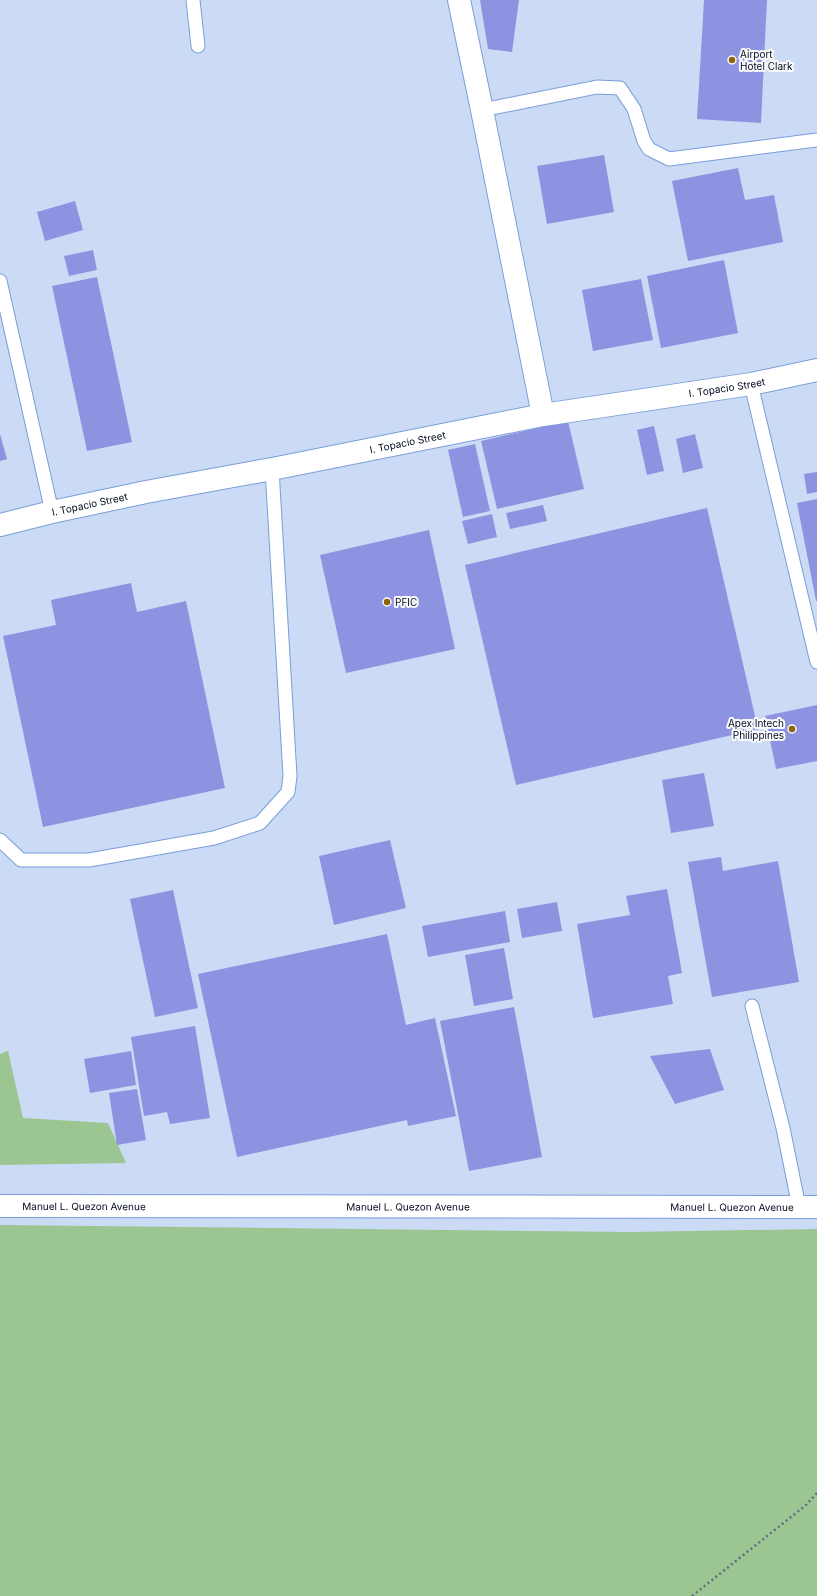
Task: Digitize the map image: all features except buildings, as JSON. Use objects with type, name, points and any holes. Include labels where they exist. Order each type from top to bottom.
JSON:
[{"type":"street","points":[[459,0],[542,415]]},
{"type":"street","name":"I. Topacio Street","points":[[0,525],[52,512],[146,492],[272,469],[542,415],[751,384],[817,370]]},
{"type":"street","name":"Manuel L. Quezon Avenue","points":[[0,1206],[808,1207]]},
{"type":"lane","points":[[193,0],[198,46]]},
{"type":"lane","points":[[482,110],[597,87],[620,88],[634,109],[644,142],[649,149],[660,156],[669,159],[817,140]]},
{"type":"lane","points":[[0,281],[52,512]]},
{"type":"lane","points":[[751,384],[817,662]]},
{"type":"lane","points":[[0,840],[21,860],[89,860],[214,838],[260,823],[288,792],[290,776],[272,469]]},
{"type":"lane","points":[[752,1006],[783,1128],[808,1207]]},
{"type":"path","points":[[692,1596],[806,1505],[817,1493]]},
{"type":"green space","points":[[8,1051],[23,1118],[108,1123],[126,1163],[0,1165],[0,1054]]},
{"type":"green space","points":[[0,1225],[630,1232],[817,1229],[817,1596],[0,1596]]},
{"type":"place","name":"Airport Hotel Clark","points":[[732,60]]},
{"type":"place","name":"PFIC","points":[[387,602]]},
{"type":"place","name":"Apex Intech Philippines","points":[[792,729]]}]
